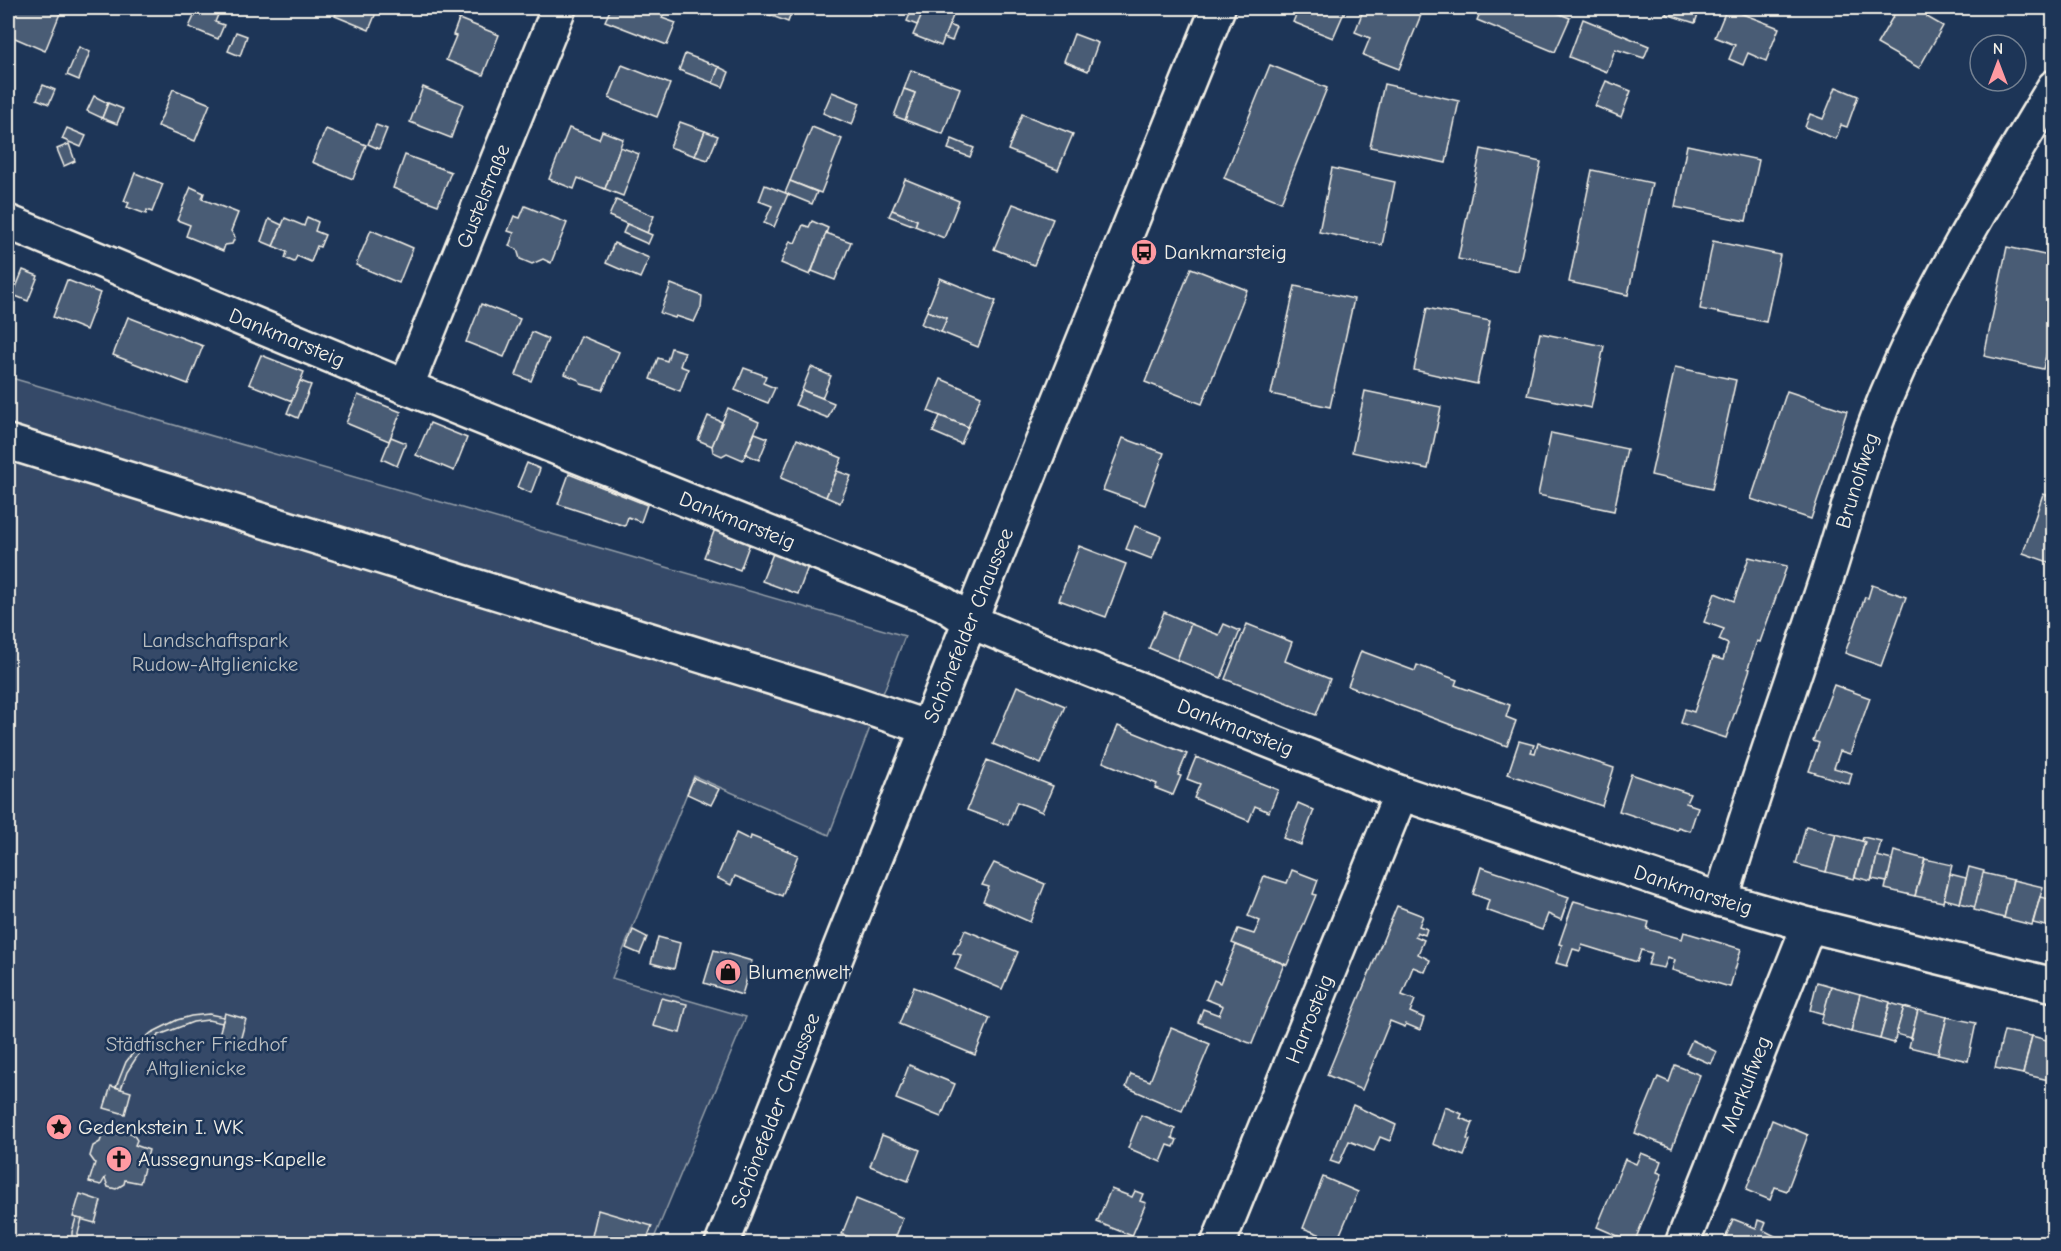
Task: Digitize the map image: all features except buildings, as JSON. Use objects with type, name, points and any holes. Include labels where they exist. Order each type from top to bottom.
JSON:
[{"type":"street","name":"Gustelstraße","points":[[406,387],[560,8]]},
{"type":"street","name":"Schönefelder Chaussee","points":[[722,1244],[970,621],[1218,8]]},
{"type":"street","name":"Brunolfweg","points":[[1721,900],[1864,455],[1893,380],[1917,327],[1964,241],[2054,87]]},
{"type":"street","name":"Dankmarsteig","points":[[8,222],[406,387],[928,597],[944,604],[970,621],[1008,638],[1401,793],[1721,900],[1809,925],[2054,985]]},
{"type":"street","points":[[8,442],[845,700],[928,728]]},
{"type":"street","name":"Harrosteig","points":[[1218,1244],[1401,793]]},
{"type":"street","name":"Markulfweg","points":[[1682,1244],[1809,925]]},
{"type":"green space","points":[[8,377],[905,636],[829,835],[694,776],[612,978],[746,1017],[652,1243],[8,1243]]},
{"type":"place","name":"Dankmarsteig","points":[[1144,252]]},
{"type":"place","name":"Blumenwelt","points":[[728,972]]},
{"type":"place","name":"Gedenkstein I. WK","points":[[59,1127]]},
{"type":"place","name":"Aussegnungs-Kapelle","points":[[119,1159]]},
{"type":"park label","name":"Landschaftspark Rudow-Altglienicke","points":[[215,652]]},
{"type":"park label","name":"Städtischer Friedhof Altglienicke","points":[[196,1056]]}]
